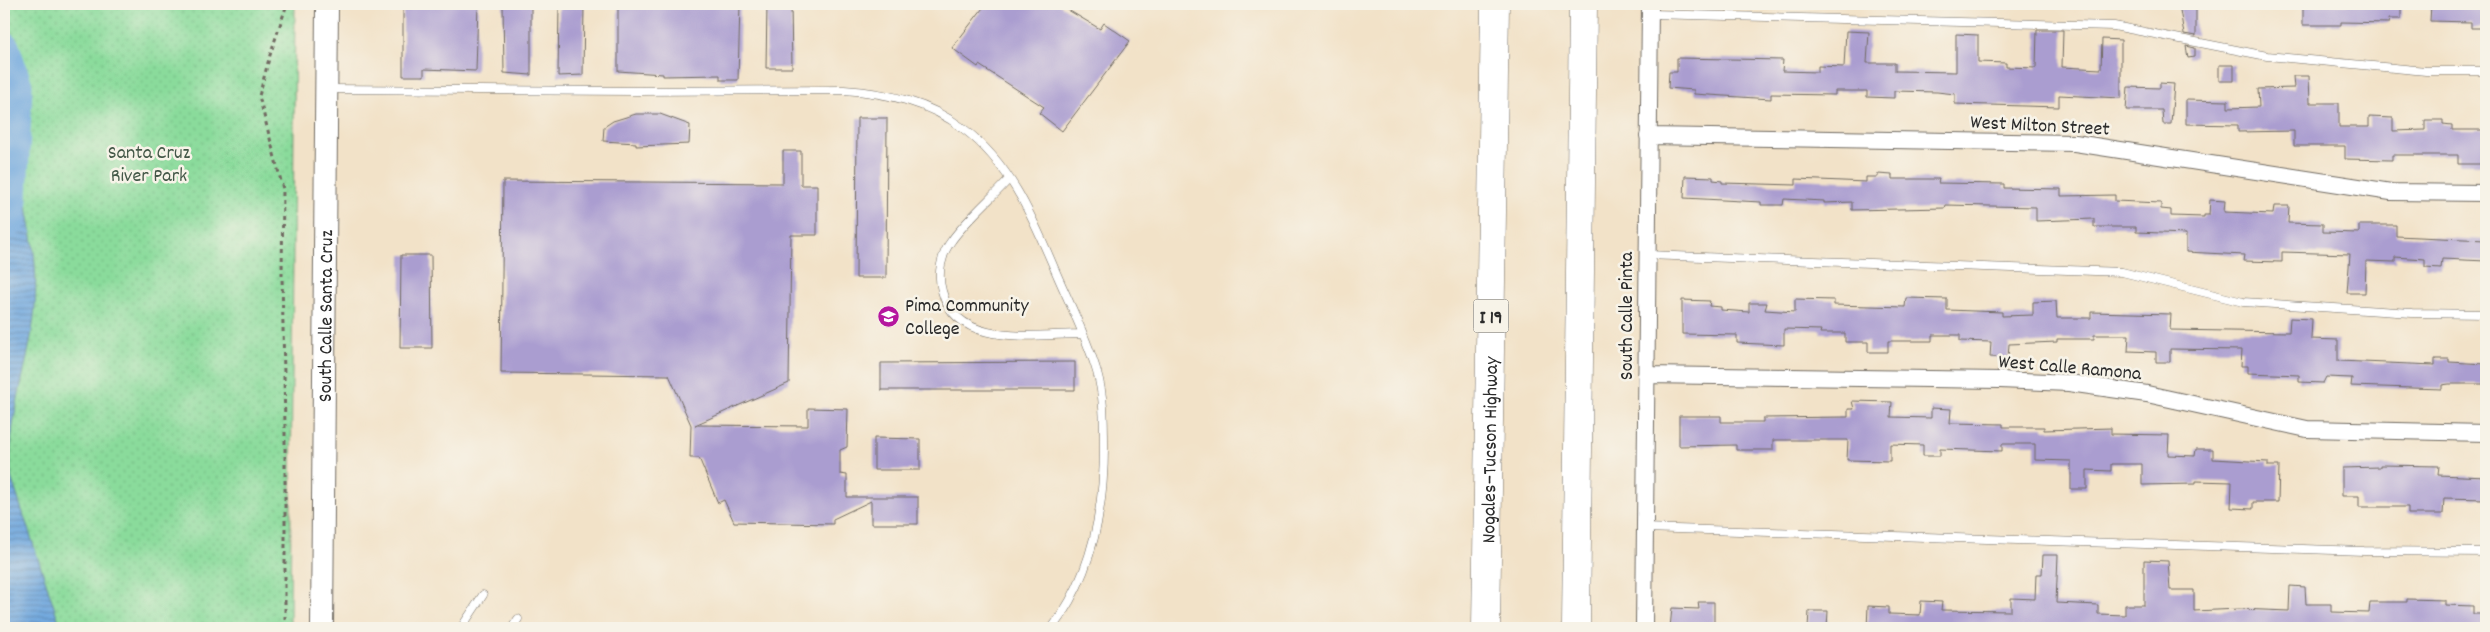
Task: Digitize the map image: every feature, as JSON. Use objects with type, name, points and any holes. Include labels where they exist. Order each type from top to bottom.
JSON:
[{"type":"highway","name":"Nogales–Tucson Highway","points":[[1486,628],[1495,4]]},
{"type":"highway","points":[[1576,628],[1583,4]]},
{"type":"street","name":"South Calle Santa Cruz","points":[[322,628],[327,4]]},
{"type":"street","name":"South Calle Pinta","points":[[1644,628],[1646,255],[1650,9]]},
{"type":"street","name":"West Milton Street","points":[[1648,136],[2075,143],[2390,192],[2486,193]]},
{"type":"street","name":"West Calle Ramona","points":[[1646,375],[2000,380],[2069,383],[2147,394],[2307,429],[2486,433]]},
{"type":"lane","points":[[1650,9],[2114,26],[2267,56],[2426,71],[2486,71]]},
{"type":"lane","points":[[327,89],[654,92],[827,89],[878,93],[920,105],[963,128],[982,144],[1009,178],[1031,215],[1096,371],[1103,407],[1103,488],[1098,522],[1088,558],[1075,591],[1052,628]]},
{"type":"lane","points":[[1009,178],[952,240],[944,254],[940,285],[944,300],[952,314],[965,324],[980,331],[997,334],[1082,334]]},
{"type":"lane","points":[[1646,255],[2122,272],[2243,302],[2412,313],[2486,314]]},
{"type":"lane","points":[[1644,528],[2364,551],[2486,552]]},
{"type":"lane","points":[[461,628],[483,595]]},
{"type":"lane","points":[[512,628],[518,619]]},
{"type":"path","points":[[285,628],[283,189],[260,96],[270,55],[287,4]]},
{"type":"green space","name":"Santa Cruz River Park","points":[[4,4],[295,4],[290,628],[4,628]]},
{"type":"water","points":[[4,110],[28,212],[35,264],[36,290],[31,336],[14,417],[10,457],[11,477],[61,628],[4,628]]},
{"type":"building","points":[[403,4],[478,4],[476,71],[424,69],[424,76],[403,76]]},
{"type":"building","points":[[503,4],[531,4],[531,75],[504,73]]},
{"type":"building","points":[[559,4],[584,4],[583,75],[558,76]]},
{"type":"building","points":[[618,4],[740,4],[738,80],[720,80],[720,75],[663,76],[663,74],[618,71]]},
{"type":"building","points":[[767,4],[791,4],[792,68],[766,68]]},
{"type":"building","points":[[986,4],[1058,4],[1100,29],[1104,23],[1130,41],[1062,131],[1039,113],[1044,107],[979,65],[978,67],[952,48]]},
{"type":"building","points":[[2179,4],[2196,4],[2196,36],[2184,34]]},
{"type":"building","points":[[2303,4],[2401,4],[2401,19],[2388,19],[2389,23],[2341,22],[2341,25],[2303,25]]},
{"type":"building","points":[[2431,4],[2486,4],[2486,28],[2471,28],[2471,22],[2430,21]]},
{"type":"building","points":[[2037,30],[2063,30],[2062,67],[2101,69],[2102,39],[2121,40],[2121,98],[2059,95],[2059,107],[1955,104],[1955,94],[1937,92],[1894,91],[1894,98],[1867,97],[1867,91],[1835,91],[1835,95],[1771,94],[1771,99],[1694,94],[1694,90],[1668,88],[1669,72],[1677,72],[1677,58],[1783,60],[1782,71],[1818,72],[1818,66],[1844,67],[1846,31],[1869,32],[1867,63],[1895,63],[1895,71],[1956,72],[1956,34],[1978,35],[1978,62],[2006,63],[2006,67],[2036,68]]},
{"type":"building","points":[[2186,46],[2195,48],[2195,57],[2188,58]]},
{"type":"building","points":[[2219,65],[2234,65],[2234,81],[2219,81]]},
{"type":"building","points":[[2293,76],[2309,76],[2310,103],[2339,103],[2339,127],[2369,127],[2369,117],[2393,118],[2393,131],[2425,130],[2425,120],[2443,120],[2443,124],[2452,125],[2452,130],[2486,130],[2486,164],[2458,164],[2458,155],[2392,155],[2392,160],[2345,159],[2345,146],[2294,146],[2294,131],[2238,132],[2238,125],[2186,124],[2186,100],[2228,101],[2228,108],[2259,107],[2258,89],[2294,88]]},
{"type":"building","points":[[2160,83],[2174,84],[2171,124],[2163,124],[2162,110],[2126,110],[2128,87],[2160,88]]},
{"type":"building","points":[[636,114],[660,114],[690,125],[689,144],[636,146],[636,143],[603,141],[604,127],[613,121]]},
{"type":"building","points":[[857,118],[887,118],[886,278],[856,278]]},
{"type":"building","points":[[783,151],[801,151],[801,185],[817,185],[817,235],[791,235],[789,383],[695,425],[808,426],[808,408],[848,409],[847,447],[840,450],[840,474],[847,475],[847,497],[918,497],[918,524],[871,524],[871,501],[833,519],[833,524],[734,522],[724,500],[718,503],[699,458],[690,458],[691,425],[669,375],[501,373],[503,181],[783,183]]},
{"type":"building","points":[[1878,174],[1892,175],[1892,179],[1939,179],[1938,183],[2004,184],[2004,188],[2061,189],[2061,196],[2115,195],[2115,201],[2161,203],[2161,209],[2171,210],[2171,216],[2204,217],[2204,215],[2209,215],[2210,200],[2225,201],[2224,212],[2273,214],[2274,206],[2289,206],[2288,223],[2323,224],[2323,232],[2359,233],[2359,225],[2396,225],[2396,236],[2486,240],[2486,261],[2442,259],[2441,268],[2425,267],[2425,259],[2395,257],[2395,262],[2366,261],[2365,293],[2347,293],[2350,254],[2282,252],[2282,262],[2243,261],[2244,255],[2186,252],[2186,234],[2136,232],[2136,227],[2094,227],[2094,219],[2036,221],[2036,207],[1946,205],[1945,208],[1852,210],[1852,202],[1824,203],[1824,201],[1784,199],[1783,205],[1761,205],[1761,202],[1684,198],[1685,176],[1713,177],[1713,180],[1722,181],[1722,183],[1796,185],[1796,179],[1866,182],[1866,177],[1878,177]]},
{"type":"building","points":[[401,255],[431,255],[432,348],[400,348]]},
{"type":"building","points":[[1906,298],[1947,299],[1947,310],[2002,312],[2002,316],[2033,315],[2033,302],[2056,301],[2057,318],[2091,318],[2091,312],[2171,314],[2170,330],[2289,332],[2290,318],[2312,319],[2311,339],[2338,340],[2338,361],[2435,365],[2435,359],[2449,359],[2449,362],[2486,364],[2486,384],[2449,384],[2442,385],[2442,389],[2351,386],[2352,378],[2326,377],[2323,383],[2299,382],[2299,375],[2248,373],[2248,366],[2241,366],[2242,350],[2170,349],[2170,362],[2156,362],[2156,352],[2128,351],[2129,335],[2094,335],[2094,339],[2057,339],[2057,342],[2009,344],[2008,358],[1990,357],[1991,342],[1960,341],[1960,335],[1932,335],[1932,341],[1888,341],[1888,352],[1868,352],[1868,342],[1845,342],[1845,333],[1820,333],[1821,330],[1784,329],[1784,345],[1737,343],[1737,335],[1682,334],[1682,300],[1710,301],[1709,306],[1721,307],[1721,310],[1749,312],[1749,303],[1767,303],[1765,310],[1795,312],[1795,299],[1834,300],[1834,305],[1905,307]]},
{"type":"building","points":[[1075,362],[1075,390],[881,390],[881,363]]},
{"type":"building","points":[[1852,401],[1892,402],[1891,417],[1931,418],[1931,408],[1951,409],[1950,423],[2003,424],[2003,427],[2044,427],[2044,430],[2111,428],[2111,434],[2169,435],[2168,455],[2195,456],[2196,449],[2213,449],[2213,459],[2268,462],[2268,466],[2279,466],[2278,502],[2253,502],[2253,509],[2231,508],[2232,482],[2196,481],[2196,484],[2142,485],[2142,464],[2111,464],[2111,471],[2087,470],[2087,489],[2071,489],[2071,461],[2035,460],[2035,444],[2002,444],[2002,451],[1940,449],[1940,456],[1923,456],[1923,445],[1890,444],[1890,461],[1847,460],[1848,440],[1773,440],[1773,450],[1736,450],[1736,445],[1679,446],[1679,416],[1721,416],[1721,422],[1763,422],[1763,418],[1848,417],[1848,409],[1854,409]]},
{"type":"building","points":[[874,438],[920,439],[920,470],[874,470]]},
{"type":"building","points":[[2380,465],[2439,466],[2438,475],[2486,477],[2486,499],[2444,498],[2443,514],[2408,514],[2408,507],[2359,507],[2359,496],[2342,496],[2342,468],[2380,467]]},
{"type":"building","points":[[2043,555],[2058,555],[2056,603],[2098,605],[2098,614],[2125,615],[2125,605],[2144,605],[2144,560],[2168,561],[2170,590],[2194,590],[2194,611],[2239,609],[2289,611],[2290,586],[2305,587],[2306,604],[2331,604],[2331,612],[2369,613],[2370,602],[2407,602],[2407,599],[2445,600],[2445,605],[2473,606],[2473,614],[2486,614],[2486,628],[1867,628],[1868,606],[1889,607],[1889,614],[1920,615],[1921,601],[1942,602],[1941,610],[2011,611],[2011,598],[2035,599],[2036,574],[2042,574]]},
{"type":"building","points":[[1698,602],[1714,602],[1714,628],[1670,628],[1672,608],[1699,609]]},
{"type":"building","points":[[1809,611],[1828,611],[1827,628],[1808,628]]},
{"type":"waterway","points":[[4,47],[17,86],[11,221],[4,225]]},
{"type":"place","name":"Pima Community College","points":[[889,316]]}]
